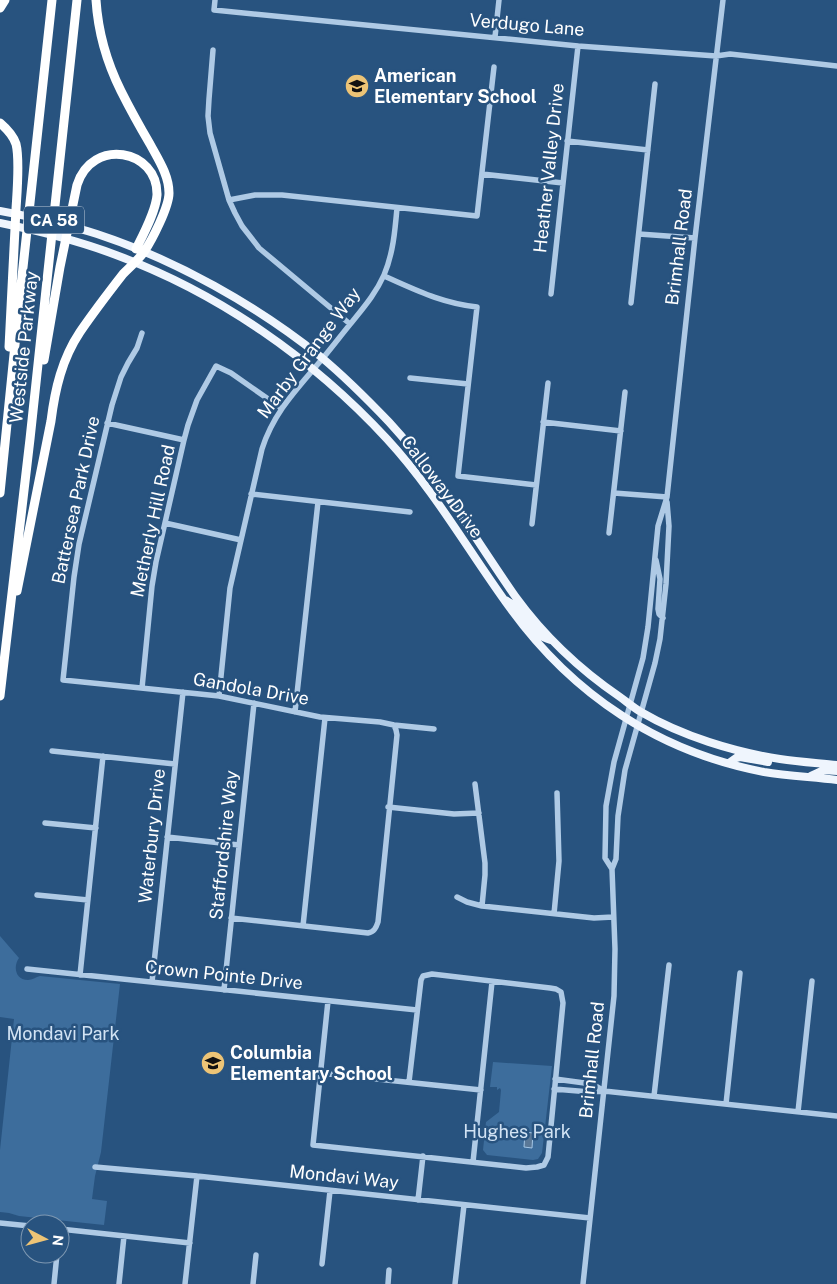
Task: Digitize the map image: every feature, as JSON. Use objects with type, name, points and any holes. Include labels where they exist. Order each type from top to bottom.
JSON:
[{"type":"highway","points":[[0,8],[5,0]]},
{"type":"highway","name":"Westside Parkway","points":[[0,493],[52,0]]},
{"type":"highway","name":"Westside Parkway","points":[[0,696],[30,439],[77,0]]},
{"type":"highway","points":[[96,0],[99,25],[116,79],[162,168],[168,186],[166,206],[150,242],[140,250]]},
{"type":"highway","points":[[0,123],[14,139],[18,158],[5,449]]},
{"type":"highway","points":[[8,625],[18,586],[61,370],[80,332],[134,262],[156,203],[154,181],[147,168],[134,158],[117,154],[101,156],[88,165],[79,177],[76,185],[30,439]]},
{"type":"main road","name":"Calloway Drive","points":[[0,211],[98,235],[140,250],[187,272],[231,296],[272,321],[323,358],[391,424],[422,461],[531,617],[584,670],[641,712],[689,734],[728,747],[767,757],[837,765]]},
{"type":"main road","name":"Calloway Drive","points":[[2,224],[76,242],[134,262],[229,309],[269,336],[336,389],[404,458],[439,502],[504,600],[555,662],[588,692],[637,726],[687,749],[729,763],[766,772],[837,780]]},
{"type":"main road","points":[[480,564],[489,567],[505,589],[515,595]]},
{"type":"main road","points":[[504,600],[514,605],[541,637],[552,640]]},
{"type":"main road","points":[[729,763],[740,757],[781,765],[789,760]]},
{"type":"main road","points":[[809,777],[824,770],[837,771]]},
{"type":"street","name":"Verdugo Lane","points":[[215,0],[214,10],[578,46],[716,56],[730,54],[837,66]]},
{"type":"street","points":[[495,38],[499,0]]},
{"type":"street","name":"Brimhall Road","points":[[612,868],[605,858],[606,806],[614,762],[643,658],[658,526],[667,497],[723,0]]},
{"type":"street","name":"Heather Valley Drive","points":[[550,294],[578,46]]},
{"type":"street","points":[[214,50],[208,108],[210,133],[229,200],[242,226],[259,248],[350,324]]},
{"type":"street","points":[[229,200],[268,194],[477,216],[494,67]]},
{"type":"street","points":[[631,303],[655,84]]},
{"type":"street","points":[[567,141],[648,150]]},
{"type":"street","points":[[482,174],[563,183]]},
{"type":"street","name":"Marby Grange Way","points":[[219,696],[230,588],[265,438],[281,408],[376,291],[384,276],[392,250],[398,208]]},
{"type":"street","points":[[639,234],[695,238]]},
{"type":"street","points":[[384,276],[441,300],[477,307],[458,476],[536,485]]},
{"type":"street","name":"Battersea Park Drive","points":[[63,680],[76,561],[107,423],[121,377],[137,348],[142,334]]},
{"type":"street","name":"Metherly Hill Road","points":[[142,688],[152,586],[184,440],[197,400],[216,366],[231,373],[281,408]]},
{"type":"street","points":[[410,378],[468,384]]},
{"type":"street","points":[[532,524],[548,383]]},
{"type":"street","points":[[609,533],[625,392]]},
{"type":"street","points":[[543,422],[621,431]]},
{"type":"street","points":[[107,423],[184,440]]},
{"type":"street","points":[[251,494],[410,512]]},
{"type":"street","points":[[614,494],[667,497]]},
{"type":"street","name":"Brimhall Road","points":[[583,1284],[615,982],[612,868],[616,859],[617,819],[628,756],[655,663],[663,618],[670,526],[667,497]]},
{"type":"street","points":[[295,712],[318,502]]},
{"type":"street","points":[[165,523],[241,540]]},
{"type":"street","points":[[655,555],[660,579],[658,609],[659,614],[663,618]]},
{"type":"street","name":"Gandola Drive","points":[[63,680],[219,696],[325,718],[380,722],[434,729]]},
{"type":"street","name":"Waterbury Drive","points":[[152,982],[183,692]]},
{"type":"street","name":"Staffordshire Way","points":[[224,990],[254,703]]},
{"type":"street","points":[[303,926],[325,718]]},
{"type":"street","points":[[231,918],[368,933],[375,930],[378,922],[388,808],[397,735],[394,725]]},
{"type":"street","points":[[52,751],[175,764]]},
{"type":"street","points":[[80,975],[103,756]]},
{"type":"street","points":[[475,784],[485,869],[482,906]]},
{"type":"street","points":[[554,914],[559,861],[557,793]]},
{"type":"street","points":[[388,808],[454,814],[479,813]]},
{"type":"street","points":[[44,823],[96,828]]},
{"type":"street","points":[[167,837],[239,845]]},
{"type":"street","points":[[37,895],[88,900]]},
{"type":"street","points":[[458,897],[467,902],[482,906],[594,918],[613,917]]},
{"type":"street","points":[[654,1096],[668,965]]},
{"type":"street","name":"Crown Pointe Drive","points":[[28,969],[416,1010]]},
{"type":"street","points":[[726,1104],[740,973]]},
{"type":"street","points":[[328,1001],[313,1145],[526,1168],[544,1165],[548,1157],[554,1079],[563,1003],[561,992],[550,988],[432,974],[423,976],[416,1010],[409,1082]]},
{"type":"street","points":[[798,1112],[812,981]]},
{"type":"street","points":[[473,1162],[492,982]]},
{"type":"street","points":[[320,1073],[481,1090]]},
{"type":"street","points":[[554,1079],[592,1084],[604,1091]]},
{"type":"street","points":[[554,1089],[590,1092],[604,1091],[837,1116]]},
{"type":"street","points":[[418,1200],[423,1156]]},
{"type":"street","name":"Mondavi Way","points":[[95,1167],[197,1176],[590,1218]]},
{"type":"street","points":[[185,1284],[197,1176]]},
{"type":"street","points":[[322,1264],[330,1190]]},
{"type":"street","points":[[455,1284],[464,1205]]},
{"type":"street","points":[[0,1223],[20,1225]]},
{"type":"street","points":[[70,1231],[190,1243]]},
{"type":"street","points":[[119,1284],[124,1236]]},
{"type":"street","points":[[253,1284],[256,1255]]},
{"type":"street","points":[[54,1284],[56,1264]]},
{"type":"street","points":[[388,1284],[389,1270]]},
{"type":"green space","name":"Mondavi Park","points":[[0,936],[19,958],[16,972],[20,978],[29,980],[40,976],[120,984],[101,1152],[92,1199],[107,1201],[104,1225],[70,1221],[70,1214],[20,1214],[20,1216],[0,1212],[0,1150],[14,1019],[0,1017]]},
{"type":"green space","name":"Hughes Park","points":[[493,1062],[552,1066],[542,1153],[538,1159],[487,1155],[483,1150],[486,1122],[499,1112],[501,1090],[500,1088],[497,1090],[497,1087],[490,1087]]},
{"type":"shaded area","points":[[525,1132],[533,1133],[532,1148],[524,1147]]},
{"type":"place","name":"American Elementary School","points":[[357,86]]},
{"type":"place","name":"Columbia Elementary School","points":[[213,1063]]}]
